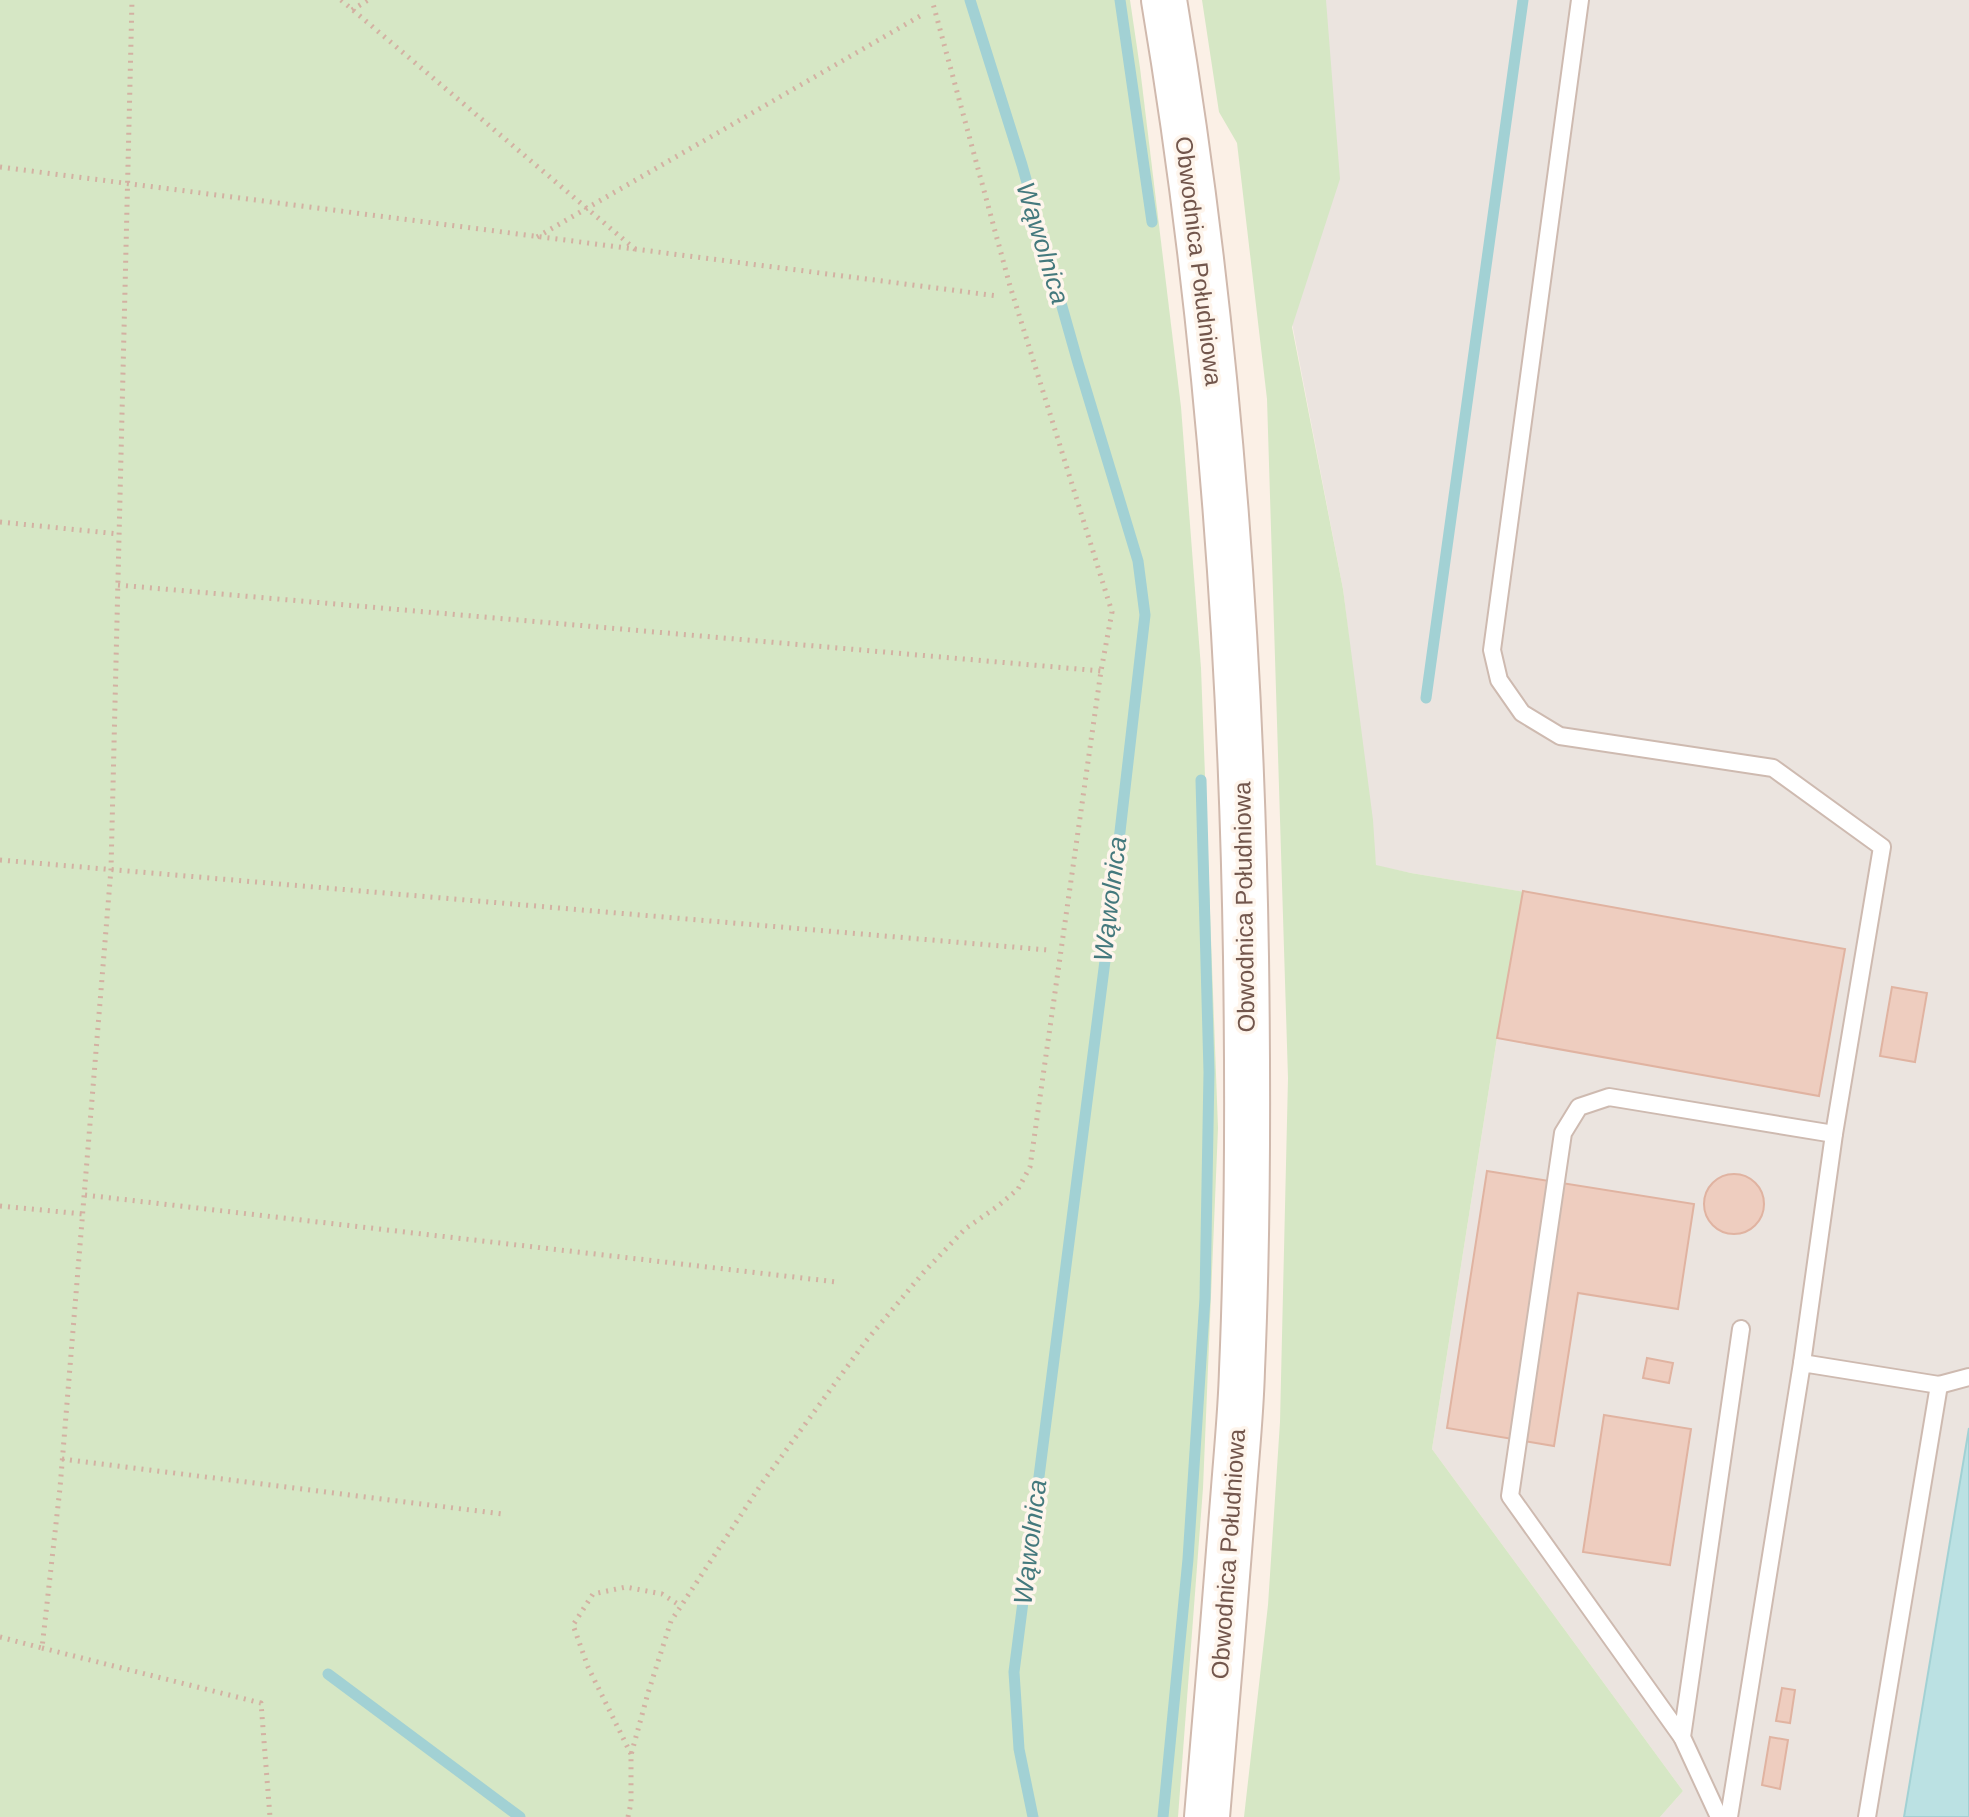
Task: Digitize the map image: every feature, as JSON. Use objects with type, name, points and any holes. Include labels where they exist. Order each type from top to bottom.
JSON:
[{"type":"main road","name":"Obwodnica Południowa","points":[[1164,0],[1192,186],[1221,438],[1234,619],[1244,852],[1248,1077],[1242,1371],[1207,1817]]},
{"type":"lane","points":[[1580,0],[1492,650],[1499,680],[1522,713],[1560,736],[1773,768],[1882,847],[1834,1134],[1802,1363],[1729,1817]]},
{"type":"lane","points":[[1719,1817],[1682,1737],[1510,1496],[1563,1133],[1579,1107],[1609,1097],[1834,1134]]},
{"type":"lane","points":[[1682,1737],[1741,1329]]},
{"type":"lane","points":[[1802,1363],[1939,1385],[1969,1377]]},
{"type":"lane","points":[[1867,1817],[1939,1385]]},
{"type":"path","points":[[42,1648],[62,1459],[111,869],[132,0]]},
{"type":"path","points":[[341,0],[637,251]]},
{"type":"path","points":[[352,10],[368,0]]},
{"type":"path","points":[[628,1817],[631,1755],[671,1621],[762,1483],[866,1341],[965,1229],[1018,1189],[1030,1167],[1112,612],[1010,286],[932,0]]},
{"type":"path","points":[[537,237],[920,16]]},
{"type":"path","points":[[0,167],[998,296]]},
{"type":"path","points":[[0,522],[119,534]]},
{"type":"path","points":[[118,585],[1101,671]]},
{"type":"path","points":[[0,860],[1048,950]]},
{"type":"path","points":[[85,1195],[837,1282]]},
{"type":"path","points":[[0,1206],[83,1214]]},
{"type":"path","points":[[62,1459],[502,1514]]},
{"type":"path","points":[[631,1755],[588,1667],[573,1625],[593,1594],[626,1587],[662,1594],[681,1606]]},
{"type":"path","points":[[0,1637],[261,1703],[270,1817]]},
{"type":"shaded area","points":[[1230,0],[1969,0],[1969,1817],[1660,1817],[1683,1791],[1432,1449],[1497,1038],[1524,892],[1376,866],[1343,589]]},
{"type":"green space","points":[[0,0],[1130,0],[1181,407],[1201,668],[1218,1128],[1203,1488],[1178,1817],[0,1817]]},
{"type":"green space","points":[[1202,0],[1326,0],[1340,179],[1292,327],[1343,589],[1376,865],[1525,892],[1497,1038],[1432,1449],[1683,1791],[1660,1817],[1244,1817],[1268,1605],[1280,1422],[1288,1078],[1267,399],[1237,143],[1219,112]]},
{"type":"water","points":[[1969,1428],[1969,1817],[1904,1817]]},
{"type":"building","points":[[1523,891],[1845,949],[1819,1096],[1497,1038]]},
{"type":"building","points":[[1892,987],[1927,993],[1915,1062],[1880,1056]]},
{"type":"building","points":[[1487,1171],[1694,1204],[1678,1309],[1578,1293],[1554,1446],[1447,1428]]},
{"type":"building","points":[[1734,1174],[1755,1183],[1764,1204],[1755,1225],[1734,1234],[1713,1225],[1704,1204],[1713,1183]]},
{"type":"building","points":[[1647,1358],[1673,1363],[1669,1383],[1643,1378]]},
{"type":"building","points":[[1604,1415],[1691,1429],[1670,1565],[1583,1552]]},
{"type":"building","points":[[1782,1688],[1795,1690],[1790,1723],[1776,1721]]},
{"type":"building","points":[[1770,1737],[1788,1740],[1780,1789],[1762,1785]]},
{"type":"waterway","name":"Wąwolnica","points":[[970,0],[1022,165],[1138,561],[1145,615],[1106,953],[1014,1672],[1019,1749],[1033,1817]]},
{"type":"waterway","points":[[1120,0],[1152,222]]},
{"type":"waterway","points":[[1426,698],[1523,0]]},
{"type":"waterway","points":[[1163,1817],[1188,1559],[1205,1298],[1209,1072],[1201,780]]},
{"type":"waterway","points":[[328,1674],[520,1817]]}]
